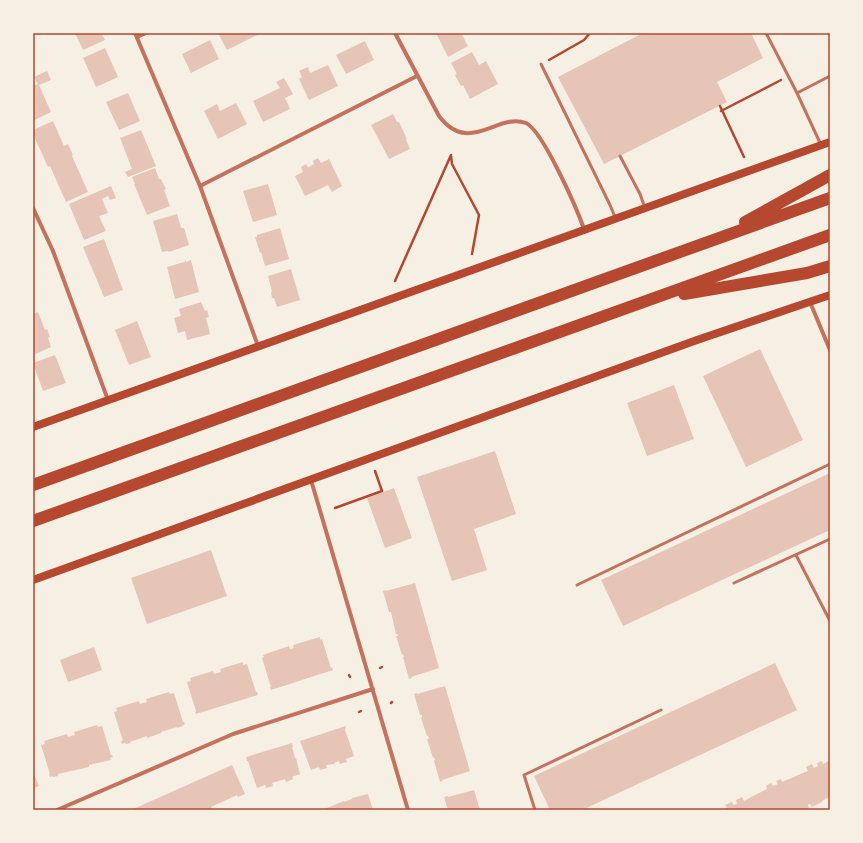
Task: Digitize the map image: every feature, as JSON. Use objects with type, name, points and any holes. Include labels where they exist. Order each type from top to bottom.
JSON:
[{"type":"highway","points":[[714,239],[830,175]]},
{"type":"highway","points":[[33,485],[830,198]]},
{"type":"highway","points":[[33,521],[830,235]]},
{"type":"highway","points":[[654,299],[807,273],[830,266]]},
{"type":"main road","points":[[33,427],[830,142]]},
{"type":"main road","points":[[33,580],[696,340],[830,295]]},
{"type":"street","points":[[146,33],[136,35],[200,186],[258,346]]},
{"type":"street","points":[[395,33],[417,76],[445,124],[456,131],[468,133],[478,132],[514,122],[521,122],[533,128],[543,143],[573,201],[584,229]]},
{"type":"street","points":[[200,186],[417,76]]},
{"type":"street","points":[[33,208],[53,251],[108,400]]},
{"type":"street","points":[[810,302],[830,350]]},
{"type":"street","points":[[311,480],[408,810]]},
{"type":"street","points":[[57,810],[221,739],[262,724],[373,689]]},
{"type":"lane","points":[[766,33],[797,93],[821,145]]},
{"type":"lane","points":[[541,64],[607,198],[615,218]]},
{"type":"lane","points":[[797,93],[830,76]]},
{"type":"lane","points":[[620,156],[646,208]]},
{"type":"lane","points":[[577,585],[830,464]]},
{"type":"lane","points":[[734,583],[830,539]]},
{"type":"lane","points":[[796,554],[830,621]]},
{"type":"lane","points":[[535,810],[524,775],[662,710]]},
{"type":"path","points":[[550,59],[584,40],[590,33]]},
{"type":"path","points":[[721,111],[776,83]]},
{"type":"path","points":[[720,106],[721,111],[744,156]]},
{"type":"path","points":[[395,281],[451,154],[452,164],[479,215],[472,254]]},
{"type":"path","points":[[335,508],[382,491],[375,471]]},
{"type":"building","points":[[75,33],[101,33],[105,40],[83,50]]},
{"type":"building","points":[[218,33],[261,33],[227,50]]},
{"type":"building","points":[[436,33],[461,33],[468,46],[448,57]]},
{"type":"building","points":[[643,33],[751,33],[763,58],[717,82],[727,102],[604,164],[558,77]]},
{"type":"building","points":[[210,40],[219,59],[191,73],[182,54]]},
{"type":"building","points":[[365,41],[374,60],[346,74],[336,55]]},
{"type":"building","points":[[105,48],[118,77],[96,87],[83,58]]},
{"type":"building","points":[[472,52],[479,65],[486,61],[498,84],[470,99],[463,85],[461,86],[458,81],[455,75],[457,74],[451,63]]},
{"type":"building","points":[[328,65],[338,86],[309,100],[299,79],[302,77],[299,71],[308,67],[310,73]]},
{"type":"building","points":[[47,71],[51,80],[39,85],[51,112],[33,121],[33,86],[38,84],[34,77]]},
{"type":"building","points":[[284,78],[293,94],[285,98],[290,109],[263,122],[253,101],[280,88],[276,82]]},
{"type":"building","points":[[128,93],[140,121],[119,130],[106,102]]},
{"type":"building","points":[[236,103],[247,124],[218,139],[204,111],[217,104],[220,111]]},
{"type":"building","points":[[393,114],[397,122],[399,122],[410,149],[389,159],[371,125]]},
{"type":"building","points":[[53,121],[64,146],[68,144],[88,192],[66,202],[50,166],[48,167],[33,134],[33,130]]},
{"type":"building","points":[[141,130],[156,166],[128,177],[125,172],[132,169],[120,138]]},
{"type":"building","points":[[318,158],[321,163],[329,159],[342,186],[332,192],[328,185],[305,196],[295,176],[303,172],[301,167],[306,164],[308,167],[311,166],[314,164],[313,161]]},
{"type":"building","points":[[155,168],[159,179],[161,179],[166,189],[164,190],[170,206],[147,215],[132,177]]},
{"type":"building","points":[[268,184],[277,215],[253,222],[243,191]]},
{"type":"building","points":[[111,186],[116,198],[110,200],[108,196],[102,199],[108,213],[99,216],[106,231],[84,240],[69,204]]},
{"type":"building","points":[[177,214],[181,228],[184,228],[189,245],[169,252],[162,252],[153,221]]},
{"type":"building","points":[[280,228],[289,259],[265,266],[255,237],[257,237],[257,235]]},
{"type":"building","points":[[104,239],[123,290],[104,297],[83,247]]},
{"type":"building","points":[[186,260],[186,262],[191,260],[199,292],[175,299],[167,267]]},
{"type":"building","points":[[291,269],[300,300],[277,307],[274,298],[272,298],[268,276]]},
{"type":"building","points":[[201,302],[205,311],[207,310],[209,317],[206,318],[210,334],[187,340],[185,331],[178,333],[174,318],[181,316],[179,309]]},
{"type":"building","points":[[38,312],[45,330],[47,329],[50,337],[48,338],[51,347],[33,355],[33,314]]},
{"type":"building","points":[[137,321],[151,357],[129,365],[115,330]]},
{"type":"building","points":[[760,349],[803,440],[746,467],[703,376]]},
{"type":"building","points":[[55,355],[66,383],[43,391],[33,363]]},
{"type":"building","points":[[674,385],[694,439],[647,456],[627,403]]},
{"type":"building","points":[[495,451],[516,514],[474,529],[487,570],[452,581],[417,477]]},
{"type":"building","points":[[830,473],[830,530],[623,626],[601,580]]},
{"type":"building","points":[[394,488],[412,538],[385,548],[367,498]]},
{"type":"building","points":[[211,550],[227,596],[147,624],[131,578]]},
{"type":"building","points":[[415,583],[439,668],[409,679],[404,657],[396,636],[398,636],[396,634],[391,612],[389,612],[383,591]]},
{"type":"building","points":[[320,637],[333,670],[271,690],[262,658],[264,657],[263,655],[289,646],[290,649],[294,648],[293,645]]},
{"type":"building","points":[[94,647],[102,670],[68,682],[60,660]]},
{"type":"building","points":[[243,662],[243,665],[247,664],[258,695],[196,714],[187,682],[191,681],[190,678],[213,671],[214,674],[221,672],[220,669]]},
{"type":"building","points":[[775,663],[797,710],[582,810],[550,810],[534,776]]},
{"type":"building","points":[[445,686],[470,771],[440,782],[435,760],[427,739],[429,739],[421,718],[422,715],[420,715],[414,694]]},
{"type":"building","points":[[169,692],[170,694],[174,693],[183,722],[185,724],[147,738],[147,736],[130,742],[131,743],[122,744],[121,741],[123,741],[114,712],[117,711],[116,708],[139,701],[140,704],[147,702],[146,699]]},
{"type":"building","points":[[97,725],[98,727],[102,726],[111,755],[113,757],[110,758],[111,760],[50,777],[41,745],[45,744],[44,741],[67,734],[68,737],[75,735],[74,732]]},
{"type":"building","points":[[346,726],[345,730],[354,756],[346,759],[347,762],[340,764],[339,761],[334,763],[335,764],[326,765],[327,768],[320,770],[319,767],[311,770],[300,741]]},
{"type":"building","points":[[292,743],[300,774],[292,777],[293,779],[286,782],[285,779],[272,783],[273,786],[266,788],[265,785],[257,788],[246,757]]},
{"type":"building","points":[[830,760],[830,795],[822,802],[812,807],[809,804],[809,808],[804,810],[723,810],[727,808],[725,805],[732,802],[733,805],[737,804],[736,800],[742,797],[744,801],[767,789],[766,786],[771,783],[773,786],[778,784],[776,781],[781,779],[782,782],[808,771],[806,767],[812,764],[814,768],[818,766],[817,763],[822,761],[823,764]]},
{"type":"building","points":[[232,765],[245,794],[238,797],[237,795],[211,807],[212,809],[131,810]]},
{"type":"building","points":[[33,773],[39,786],[33,788]]},
{"type":"building","points":[[474,790],[480,810],[448,810],[444,797]]},
{"type":"building","points":[[368,794],[373,810],[322,810],[352,798]]}]
